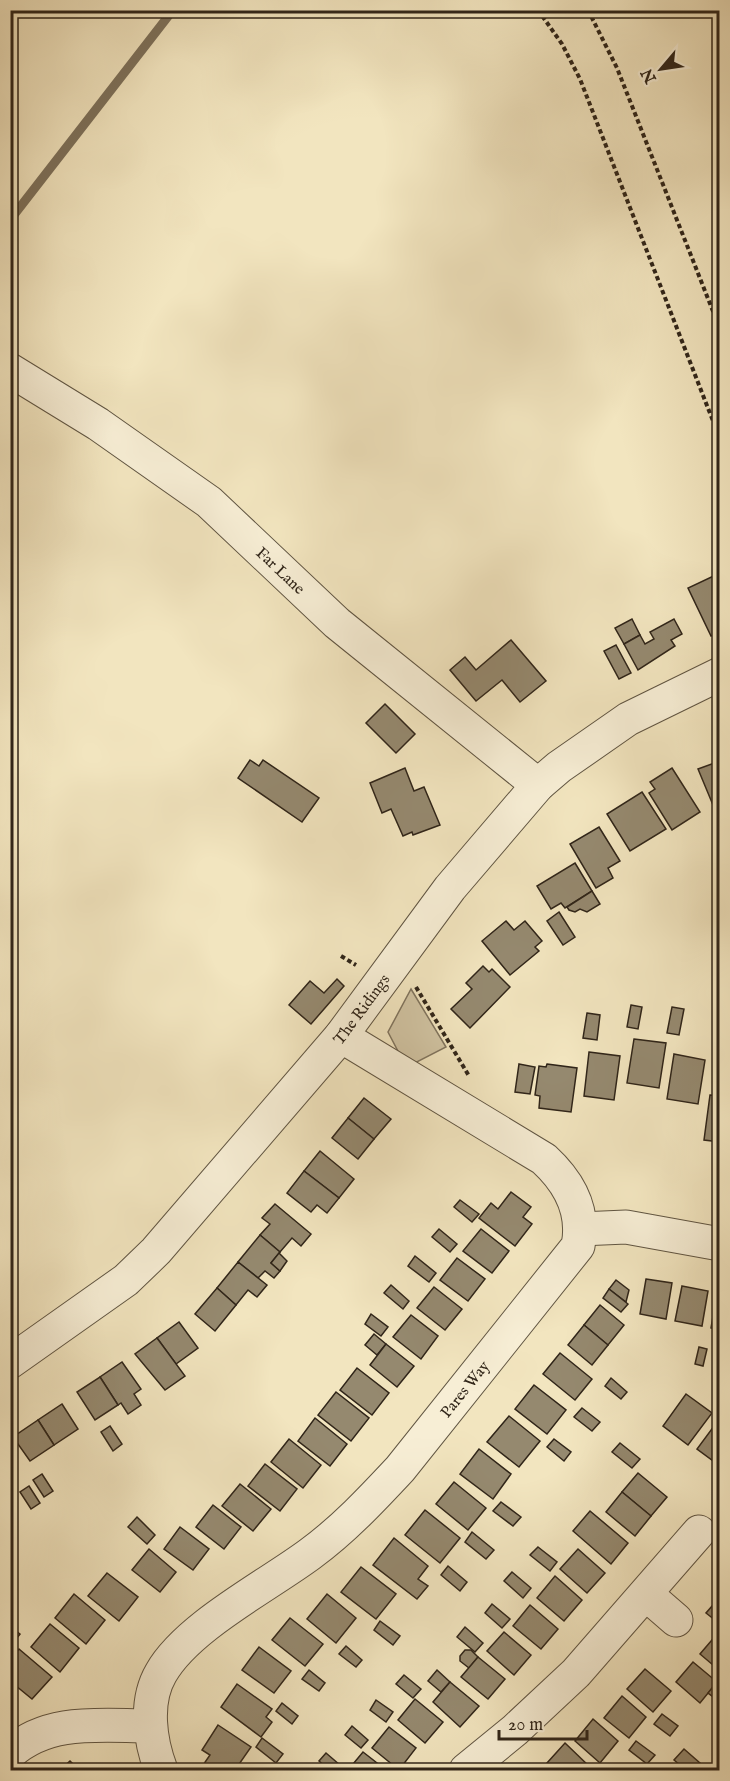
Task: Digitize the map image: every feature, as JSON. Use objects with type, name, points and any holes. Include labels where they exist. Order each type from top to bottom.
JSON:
[{"type":"street","name":"Far Lane","points":[[10,370],[98,424],[209,502],[337,623],[538,784]]},
{"type":"street","name":"The Ridings","points":[[10,1362],[138,1269],[341,1036],[457,880],[538,784],[628,719],[720,674]]},
{"type":"street","points":[[341,1036],[544,1159],[561,1174],[572,1194],[580,1229],[626,1227],[720,1244]]},
{"type":"street","name":"Pares Way","points":[[161,1770],[150,1726],[160,1674],[177,1650],[312,1552],[373,1498],[400,1469],[572,1256],[578,1246],[580,1229]]},
{"type":"street","points":[[466,1770],[515,1730],[576,1673],[699,1532]]},
{"type":"street","points":[[645,1594],[676,1620]]},
{"type":"street","points":[[10,1753],[34,1735],[54,1728],[150,1726]]},
{"type":"path","points":[[538,10],[562,44],[580,79],[720,439]]},
{"type":"path","points":[[588,10],[617,68],[720,329]]},
{"type":"path","points":[[399,958],[474,1085]]},
{"type":"shaded area","points":[[411,989],[446,1047],[413,1064],[400,1055],[388,1032]]},
{"type":"building","points":[[720,573],[720,632],[711,636],[688,588]]},
{"type":"building","points":[[632,619],[640,635],[624,644],[615,628]]},
{"type":"building","points":[[674,619],[682,634],[671,640],[675,646],[638,670],[624,644],[640,635],[645,644],[654,639],[650,632]]},
{"type":"building","points":[[511,640],[546,681],[520,702],[502,680],[476,701],[450,670],[465,657],[476,670]]},
{"type":"building","points":[[616,645],[631,673],[619,679],[604,651]]},
{"type":"building","points":[[385,704],[415,734],[396,753],[366,723]]},
{"type":"building","points":[[250,760],[259,766],[263,760],[319,798],[302,822],[238,778]]},
{"type":"building","points":[[720,761],[720,802],[713,805],[698,769]]},
{"type":"building","points":[[405,768],[414,791],[424,787],[440,825],[413,835],[412,832],[403,836],[391,809],[382,813],[370,783]]},
{"type":"building","points":[[672,768],[700,812],[672,830],[649,793],[655,789],[650,782]]},
{"type":"building","points":[[642,792],[666,829],[630,851],[607,814]]},
{"type":"building","points":[[599,827],[620,861],[608,868],[613,878],[596,888],[570,844]]},
{"type":"building","points":[[575,863],[592,891],[565,908],[561,903],[551,909],[537,886]]},
{"type":"building","points":[[592,891],[600,904],[587,912],[580,909],[575,912],[569,910],[567,907]]},
{"type":"building","points":[[559,912],[575,937],[563,945],[547,921]]},
{"type":"building","points":[[506,921],[514,930],[525,921],[542,941],[535,947],[539,951],[510,975],[482,941]]},
{"type":"building","points":[[483,966],[489,972],[492,969],[510,987],[470,1028],[451,1009],[472,989],[466,983]]},
{"type":"building","points":[[337,979],[344,986],[311,1024],[289,1005],[310,981],[324,993]]},
{"type":"building","points":[[631,1005],[642,1007],[638,1029],[627,1027]]},
{"type":"building","points":[[672,1007],[684,1009],[679,1035],[667,1033]]},
{"type":"building","points":[[587,1013],[600,1015],[597,1040],[583,1038]]},
{"type":"building","points":[[634,1039],[666,1043],[659,1088],[627,1083]]},
{"type":"building","points":[[589,1052],[620,1056],[614,1100],[584,1096]]},
{"type":"building","points":[[674,1054],[705,1060],[698,1104],[667,1099]]},
{"type":"building","points":[[519,1064],[535,1067],[530,1094],[515,1092]]},
{"type":"building","points":[[547,1064],[577,1068],[571,1112],[539,1108],[540,1096],[535,1095],[539,1066],[546,1067]]},
{"type":"building","points":[[710,1095],[720,1096],[720,1142],[704,1140]]},
{"type":"building","points":[[364,1098],[391,1119],[374,1139],[348,1118]]},
{"type":"building","points":[[348,1118],[374,1139],[358,1159],[332,1138]]},
{"type":"building","points":[[320,1151],[354,1179],[339,1198],[304,1171]]},
{"type":"building","points":[[304,1171],[339,1198],[327,1213],[317,1205],[311,1212],[287,1193]]},
{"type":"building","points":[[511,1192],[531,1207],[523,1217],[532,1224],[515,1246],[479,1218],[491,1203],[498,1209]]},
{"type":"building","points":[[460,1200],[479,1214],[472,1222],[454,1207]]},
{"type":"building","points":[[275,1204],[311,1234],[301,1246],[292,1238],[280,1252],[260,1235],[270,1224],[262,1218]]},
{"type":"building","points":[[439,1229],[457,1244],[450,1252],[432,1237]]},
{"type":"building","points":[[481,1229],[509,1251],[492,1273],[463,1251]]},
{"type":"building","points":[[260,1235],[280,1252],[271,1263],[280,1271],[274,1278],[265,1271],[258,1278],[238,1262]]},
{"type":"building","points":[[279,1253],[287,1261],[280,1271],[271,1263]]},
{"type":"building","points":[[415,1256],[436,1273],[429,1282],[408,1266]]},
{"type":"building","points":[[457,1258],[485,1279],[468,1301],[440,1280]]},
{"type":"building","points":[[238,1262],[267,1285],[257,1297],[248,1290],[236,1305],[217,1288]]},
{"type":"building","points":[[646,1279],[672,1283],[666,1319],[640,1314]]},
{"type":"building","points":[[616,1280],[629,1290],[626,1302],[609,1289]]},
{"type":"building","points":[[391,1285],[409,1301],[403,1309],[384,1293]]},
{"type":"building","points":[[682,1286],[708,1291],[702,1326],[675,1321]]},
{"type":"building","points":[[434,1287],[462,1309],[445,1330],[417,1308]]},
{"type":"building","points":[[217,1288],[236,1305],[215,1331],[195,1314]]},
{"type":"building","points":[[609,1289],[628,1304],[621,1312],[603,1298]]},
{"type":"building","points":[[717,1294],[720,1294],[720,1330],[711,1328]]},
{"type":"building","points":[[600,1305],[624,1325],[608,1345],[584,1325]]},
{"type":"building","points":[[371,1314],[388,1327],[381,1336],[365,1324]]},
{"type":"building","points":[[411,1315],[438,1336],[421,1359],[393,1337]]},
{"type":"building","points":[[179,1322],[198,1348],[176,1364],[157,1338]]},
{"type":"building","points":[[584,1325],[608,1345],[592,1365],[568,1345]]},
{"type":"building","points":[[374,1334],[386,1344],[377,1355],[365,1345]]},
{"type":"building","points":[[157,1338],[185,1376],[165,1390],[135,1354]]},
{"type":"building","points":[[386,1344],[414,1366],[397,1387],[370,1365]]},
{"type":"building","points":[[699,1347],[707,1349],[703,1366],[695,1364]]},
{"type":"building","points":[[560,1353],[592,1379],[575,1400],[543,1374]]},
{"type":"building","points":[[122,1362],[141,1389],[134,1394],[141,1405],[128,1414],[121,1403],[118,1405],[100,1377]]},
{"type":"building","points":[[357,1368],[389,1393],[372,1415],[340,1390]]},
{"type":"building","points":[[100,1377],[118,1405],[95,1420],[77,1392]]},
{"type":"building","points":[[611,1378],[627,1392],[621,1399],[605,1386]]},
{"type":"building","points":[[534,1385],[566,1410],[547,1434],[515,1409]]},
{"type":"building","points":[[336,1392],[369,1418],[351,1441],[318,1415]]},
{"type":"building","points":[[686,1394],[712,1413],[688,1445],[663,1426]]},
{"type":"building","points":[[62,1404],[78,1429],[54,1445],[38,1420]]},
{"type":"building","points":[[582,1408],[600,1422],[592,1431],[574,1417]]},
{"type":"building","points":[[509,1416],[540,1441],[519,1467],[487,1442]]},
{"type":"building","points":[[315,1418],[347,1444],[330,1466],[298,1441]]},
{"type":"building","points":[[720,1418],[720,1466],[697,1449]]},
{"type":"building","points":[[38,1420],[54,1445],[30,1461],[13,1437]]},
{"type":"building","points":[[110,1426],[122,1444],[113,1451],[101,1432]]},
{"type":"building","points":[[289,1439],[321,1465],[303,1488],[271,1462]]},
{"type":"building","points":[[554,1439],[571,1452],[564,1461],[547,1447]]},
{"type":"building","points":[[620,1443],[640,1459],[632,1468],[612,1452]]},
{"type":"building","points":[[479,1449],[511,1474],[493,1499],[460,1474]]},
{"type":"building","points":[[265,1464],[297,1489],[280,1511],[248,1486]]},
{"type":"building","points":[[638,1473],[667,1497],[651,1516],[622,1492]]},
{"type":"building","points":[[42,1474],[53,1491],[44,1497],[33,1480]]},
{"type":"building","points":[[454,1482],[486,1508],[468,1530],[436,1504]]},
{"type":"building","points":[[240,1484],[271,1509],[253,1531],[222,1506]]},
{"type":"building","points":[[29,1486],[40,1503],[31,1509],[20,1492]]},
{"type":"building","points":[[622,1492],[651,1516],[635,1536],[606,1512]]},
{"type":"building","points":[[501,1502],[521,1517],[513,1526],[493,1511]]},
{"type":"building","points":[[213,1505],[241,1527],[224,1549],[196,1527]]},
{"type":"building","points":[[425,1510],[460,1538],[440,1563],[405,1535]]},
{"type":"building","points":[[590,1511],[628,1543],[611,1564],[573,1531]]},
{"type":"building","points":[[137,1517],[155,1535],[147,1544],[128,1527]]},
{"type":"building","points":[[180,1527],[209,1549],[193,1570],[164,1549]]},
{"type":"building","points":[[472,1532],[494,1550],[486,1559],[465,1542]]},
{"type":"building","points":[[394,1538],[428,1566],[418,1579],[428,1586],[417,1599],[373,1565]]},
{"type":"building","points":[[538,1547],[557,1562],[550,1571],[530,1555]]},
{"type":"building","points":[[149,1549],[176,1572],[160,1592],[132,1570]]},
{"type":"building","points":[[578,1549],[605,1573],[587,1593],[560,1569]]},
{"type":"building","points":[[448,1566],[467,1582],[460,1591],[441,1575]]},
{"type":"building","points":[[361,1567],[396,1594],[376,1619],[341,1592]]},
{"type":"building","points":[[512,1572],[531,1588],[523,1598],[504,1581]]},
{"type":"building","points":[[107,1573],[138,1597],[119,1621],[88,1596]]},
{"type":"building","points":[[555,1576],[582,1600],[564,1621],[537,1598]]},
{"type":"building","points":[[74,1594],[105,1620],[86,1644],[55,1618]]},
{"type":"building","points":[[327,1594],[356,1618],[336,1643],[307,1619]]},
{"type":"building","points":[[720,1597],[720,1624],[706,1613]]},
{"type":"building","points":[[492,1604],[510,1619],[502,1628],[485,1613]]},
{"type":"building","points":[[530,1605],[558,1629],[541,1649],[513,1626]]},
{"type":"building","points":[[290,1618],[323,1644],[305,1666],[272,1640]]},
{"type":"building","points":[[380,1621],[400,1636],[393,1645],[374,1630]]},
{"type":"building","points":[[50,1624],[79,1648],[60,1672],[31,1647]]},
{"type":"building","points":[[10,1626],[20,1634],[12,1644],[10,1643]]},
{"type":"building","points":[[465,1627],[483,1643],[475,1652],[457,1637]]},
{"type":"building","points":[[504,1632],[531,1655],[514,1675],[487,1651]]},
{"type":"building","points":[[717,1634],[720,1637],[720,1671],[700,1654]]},
{"type":"building","points":[[346,1646],[362,1660],[356,1667],[339,1654]]},
{"type":"building","points":[[259,1647],[291,1671],[274,1693],[242,1670]]},
{"type":"building","points":[[19,1649],[52,1677],[32,1699],[10,1681],[10,1659]]},
{"type":"building","points":[[465,1650],[471,1650],[478,1657],[469,1668],[460,1661],[460,1656]]},
{"type":"building","points":[[478,1657],[505,1679],[488,1699],[461,1677]]},
{"type":"building","points":[[693,1662],[717,1682],[700,1703],[676,1682]]},
{"type":"building","points":[[645,1669],[671,1691],[653,1712],[627,1689]]},
{"type":"building","points":[[309,1670],[325,1683],[319,1691],[302,1679]]},
{"type":"building","points":[[437,1670],[450,1682],[441,1692],[428,1681]]},
{"type":"building","points":[[404,1675],[421,1689],[413,1698],[396,1684]]},
{"type":"building","points":[[450,1682],[479,1706],[460,1727],[433,1702]]},
{"type":"building","points":[[717,1682],[720,1684],[720,1702],[708,1693]]},
{"type":"building","points":[[237,1684],[272,1709],[266,1717],[272,1722],[261,1737],[221,1707]]},
{"type":"building","points":[[622,1696],[646,1717],[629,1738],[604,1718]]},
{"type":"building","points":[[415,1699],[443,1722],[425,1743],[398,1720]]},
{"type":"building","points":[[376,1700],[393,1712],[386,1722],[370,1710]]},
{"type":"building","points":[[282,1703],[298,1716],[292,1724],[276,1711]]},
{"type":"building","points":[[662,1714],[678,1726],[670,1736],[654,1724]]},
{"type":"building","points":[[593,1719],[618,1741],[600,1763],[575,1741]]},
{"type":"building","points":[[218,1725],[251,1747],[235,1770],[201,1768],[210,1755],[202,1750]]},
{"type":"building","points":[[352,1726],[368,1740],[361,1748],[345,1735]]},
{"type":"building","points":[[389,1727],[416,1748],[399,1770],[372,1748]]},
{"type":"building","points":[[262,1738],[283,1754],[276,1763],[256,1747]]},
{"type":"building","points":[[636,1741],[655,1755],[647,1764],[629,1750]]},
{"type":"building","points":[[565,1743],[591,1768],[589,1770],[555,1770],[547,1763]]},
{"type":"building","points":[[684,1749],[700,1763],[693,1770],[686,1770],[674,1760]]},
{"type":"building","points":[[363,1752],[386,1770],[348,1770]]},
{"type":"building","points":[[326,1753],[340,1765],[336,1770],[329,1770],[319,1761]]},
{"type":"building","points":[[720,1758],[720,1770],[708,1770]]},
{"type":"building","points":[[70,1761],[79,1770],[60,1770]]},
{"type":"waterway","points":[[10,220],[173,10]]}]
